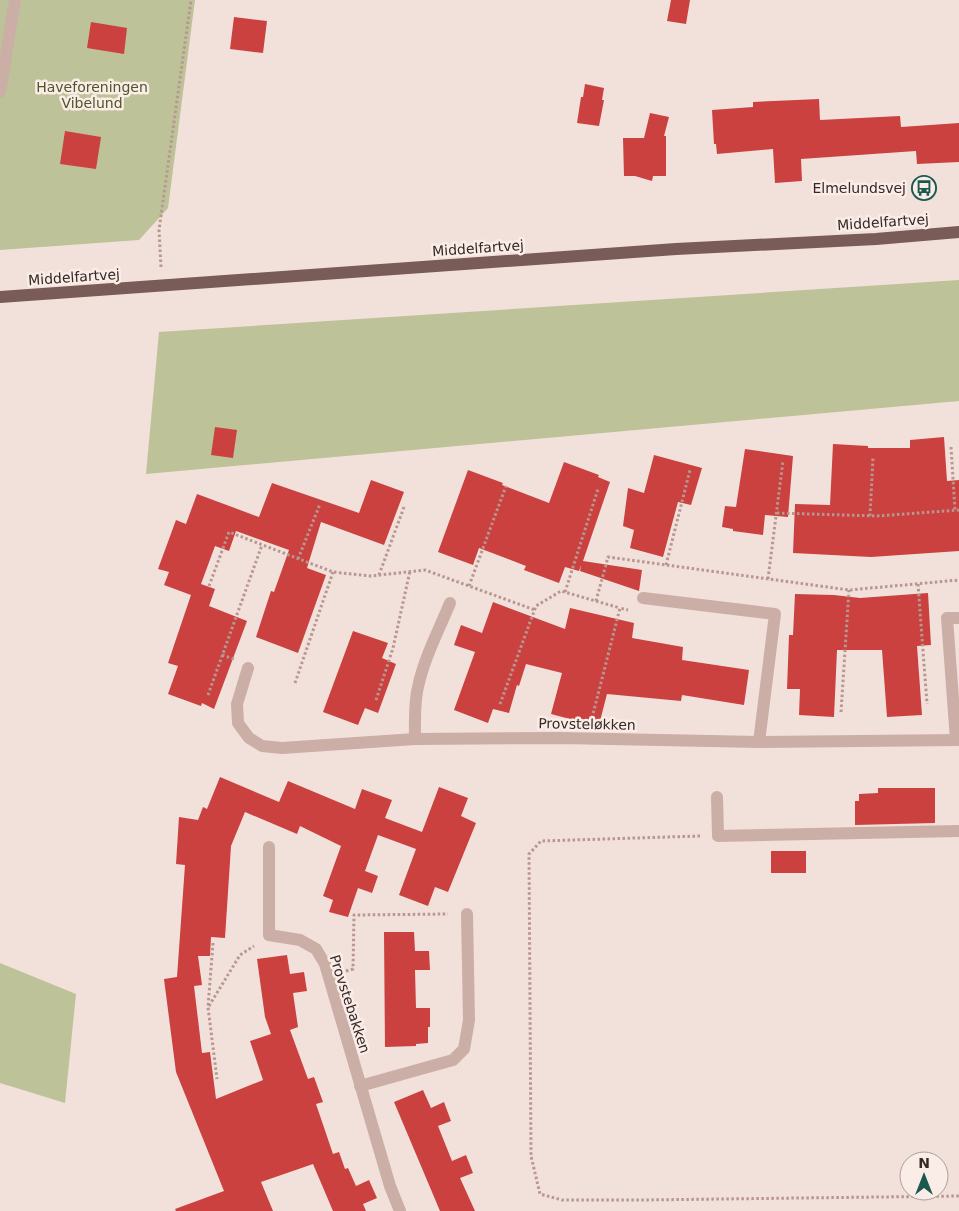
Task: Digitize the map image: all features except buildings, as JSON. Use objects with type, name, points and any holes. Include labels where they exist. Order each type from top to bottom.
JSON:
[{"type":"main road","name":"Middelfartvej","points":[[0,297],[676,249],[876,239],[959,232]]},
{"type":"street","points":[[0,92],[15,0]]},
{"type":"street","points":[[643,598],[775,614],[759,742]]},
{"type":"street","points":[[415,739],[415,709],[418,687],[425,663],[450,603]]},
{"type":"street","name":"Provsteløkken","points":[[248,668],[237,704],[238,723],[249,738],[262,746],[282,748],[415,739],[561,738],[759,742],[957,740],[947,618],[959,618]]},
{"type":"street","points":[[717,797],[718,836],[959,831]]},
{"type":"street","points":[[269,847],[269,936]]},
{"type":"street","points":[[360,1086],[453,1060],[464,1049],[469,1020],[467,914]]},
{"type":"street","name":"Provstebakken","points":[[269,936],[300,940],[316,949],[325,964],[390,1186],[400,1211]]},
{"type":"path","points":[[162,286],[159,230],[191,0]]},
{"type":"path","points":[[777,513],[870,516],[957,510],[951,448]]},
{"type":"path","points":[[870,516],[873,457]]},
{"type":"path","points":[[768,579],[784,461]]},
{"type":"path","points":[[666,565],[690,470]]},
{"type":"path","points":[[470,586],[506,486]]},
{"type":"path","points":[[565,592],[598,489]]},
{"type":"path","points":[[298,558],[320,504]]},
{"type":"path","points":[[379,575],[404,507]]},
{"type":"path","points":[[209,586],[229,532],[333,572],[371,576],[425,570],[535,610]]},
{"type":"path","points":[[208,695],[262,545]]},
{"type":"path","points":[[596,601],[608,557],[849,590],[959,580]]},
{"type":"path","points":[[295,683],[333,572]]},
{"type":"path","points":[[376,700],[393,648],[410,572]]},
{"type":"path","points":[[918,584],[927,704]]},
{"type":"path","points":[[841,712],[849,590]]},
{"type":"path","points":[[500,704],[536,606],[561,591],[638,612],[643,598]]},
{"type":"path","points":[[592,718],[620,608]]},
{"type":"path","points":[[718,836],[541,841],[529,854],[531,1156],[540,1194],[562,1200],[838,1199],[959,1196]]},
{"type":"path","points":[[328,976],[353,969],[354,915],[467,914]]},
{"type":"path","points":[[208,1007],[240,956],[269,936]]},
{"type":"path","points":[[212,943],[208,1007],[217,1079]]},
{"type":"green space","name":"Haveforeningen Vibelund","points":[[0,0],[195,0],[168,208],[139,240],[0,250]]},
{"type":"green space","points":[[959,280],[959,401],[146,474],[159,332]]},
{"type":"green space","points":[[0,963],[76,994],[65,1103],[0,1083]]},
{"type":"place","name":"Elmelundsvej","points":[[924,188]]}]
